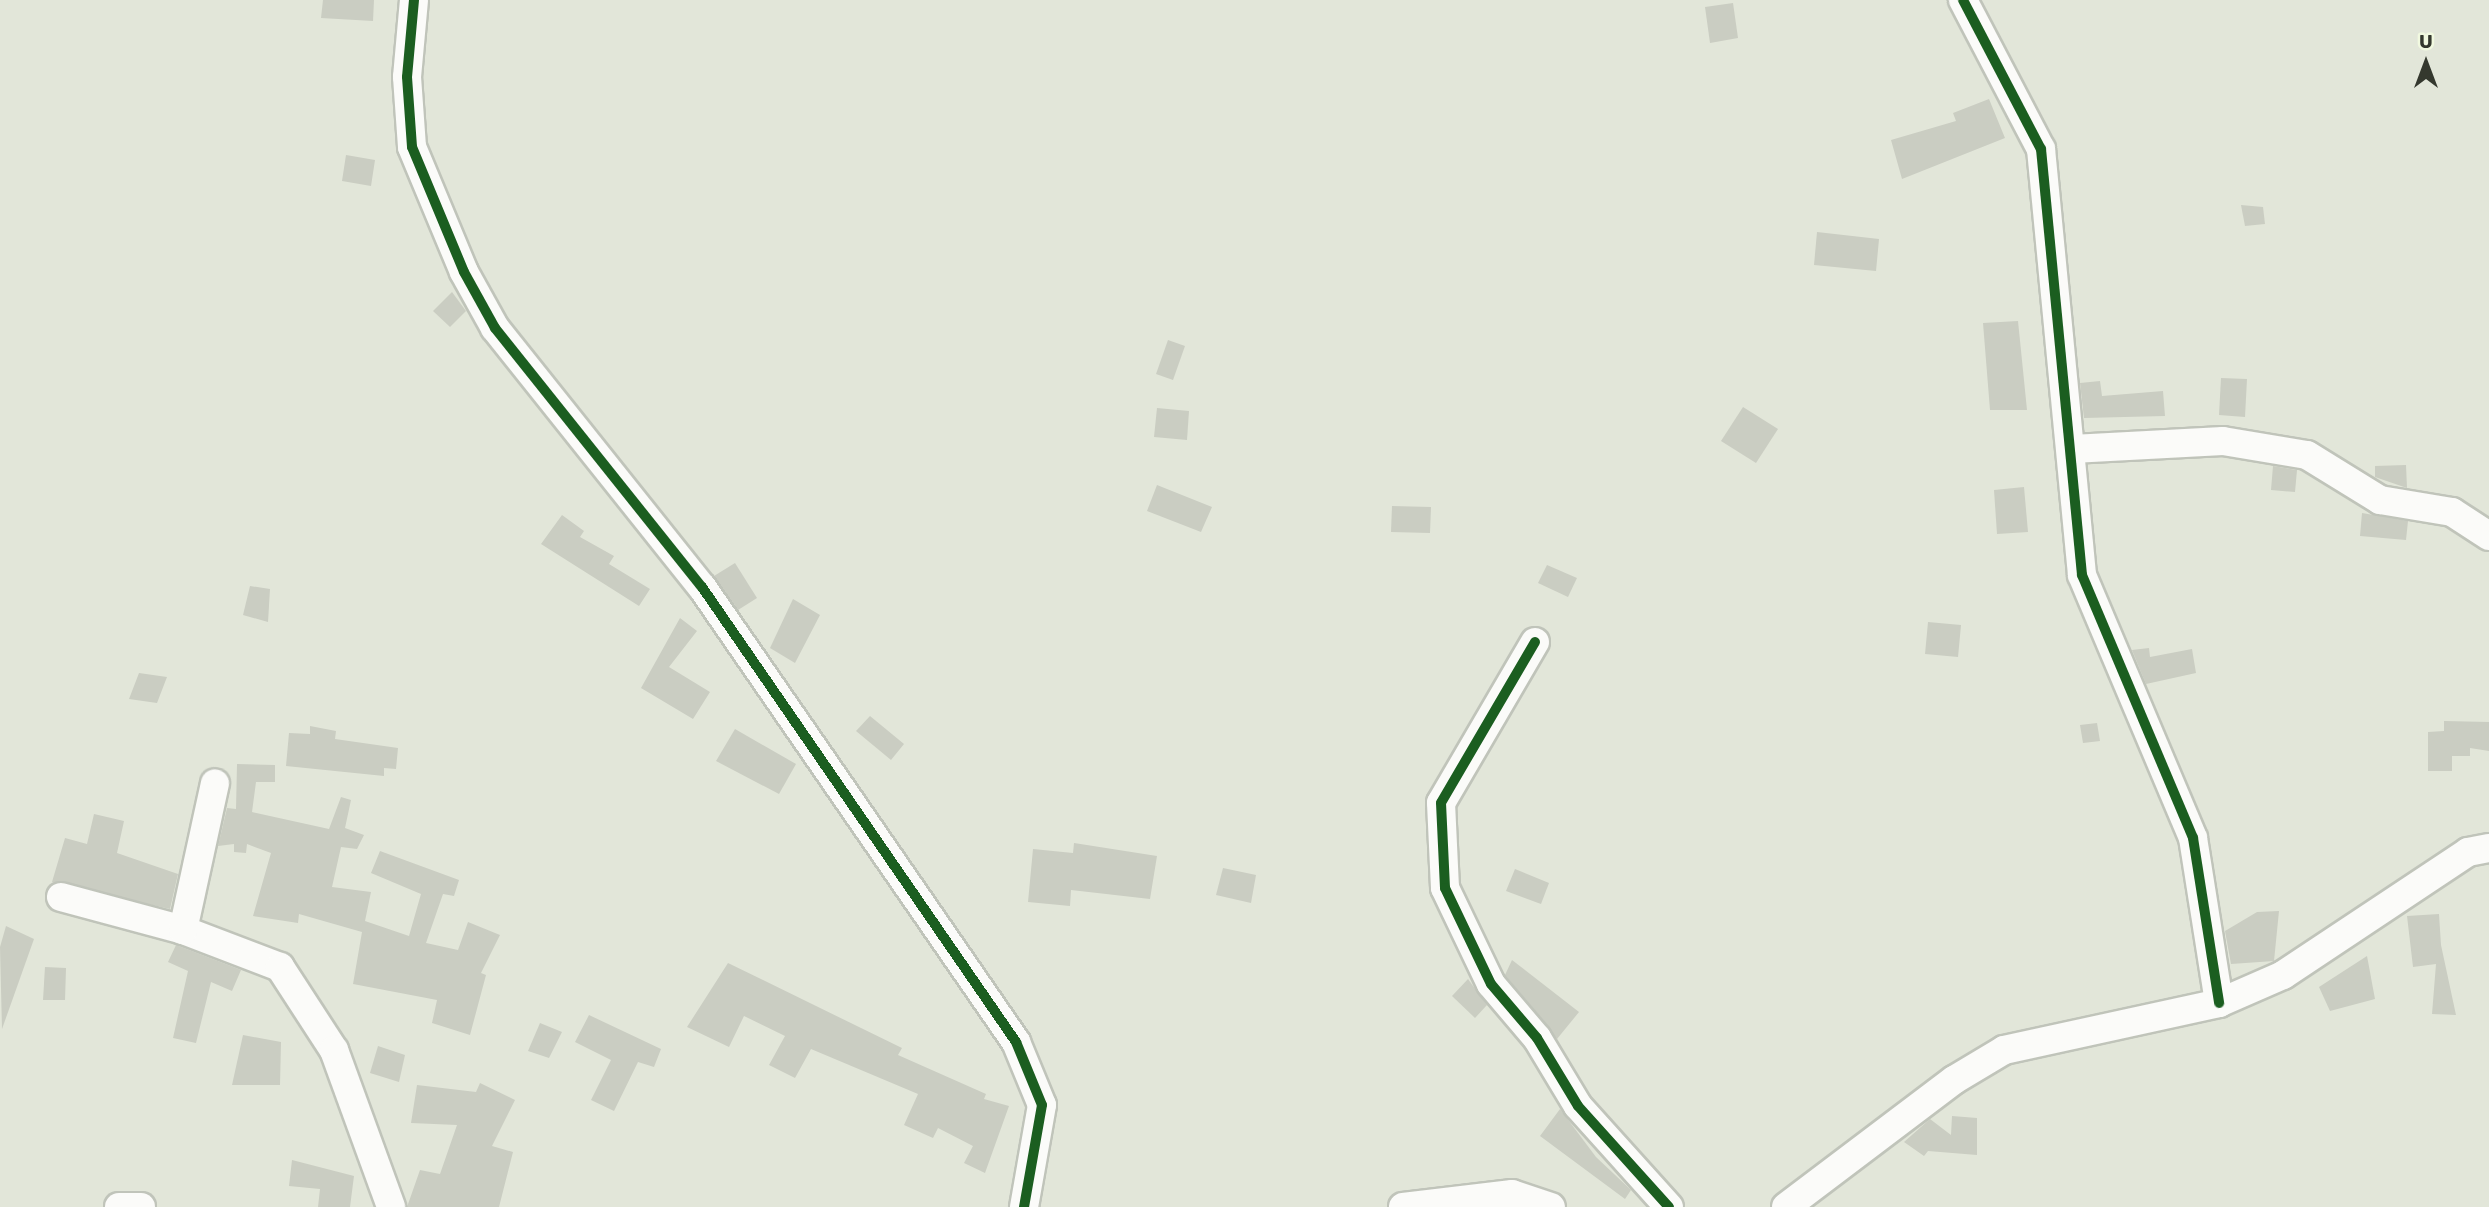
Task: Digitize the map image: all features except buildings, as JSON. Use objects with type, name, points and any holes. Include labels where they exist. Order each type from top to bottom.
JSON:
[{"type":"street","points":[[414,0],[407,77],[412,147],[464,272],[495,328],[702,587],[1016,1042],[1042,1105],[1024,1207]]},
{"type":"street","points":[[1963,0],[2041,149],[2085,588],[2193,838],[2219,1003]]},
{"type":"street","points":[[2072,449],[2222,441],[2307,454],[2381,500],[2452,512],[2489,536]]},
{"type":"street","points":[[1535,642],[1441,803],[1445,888],[1491,984],[1537,1038],[1578,1107],[1669,1207]]},
{"type":"street","points":[[183,930],[215,783]]},
{"type":"street","points":[[1786,1207],[1954,1080],[2004,1050],[2219,1003],[2283,975],[2468,852],[2489,848]]},
{"type":"street","points":[[61,897],[183,930],[268,959],[285,973],[334,1050],[391,1207]]},
{"type":"street","points":[[1403,1207],[1512,1194],[1551,1207]]},
{"type":"street","points":[[119,1207],[141,1207]]},
{"type":"cycle path","points":[[414,0],[407,77],[412,147],[464,272],[495,328],[702,587],[1016,1042],[1042,1105],[1024,1207]]},
{"type":"cycle path","points":[[1963,0],[2041,149],[2082,575],[2193,838],[2219,1003]]},
{"type":"cycle path","points":[[1535,642],[1441,803],[1445,888],[1491,984],[1537,1038],[1578,1106],[1669,1207]]}]
